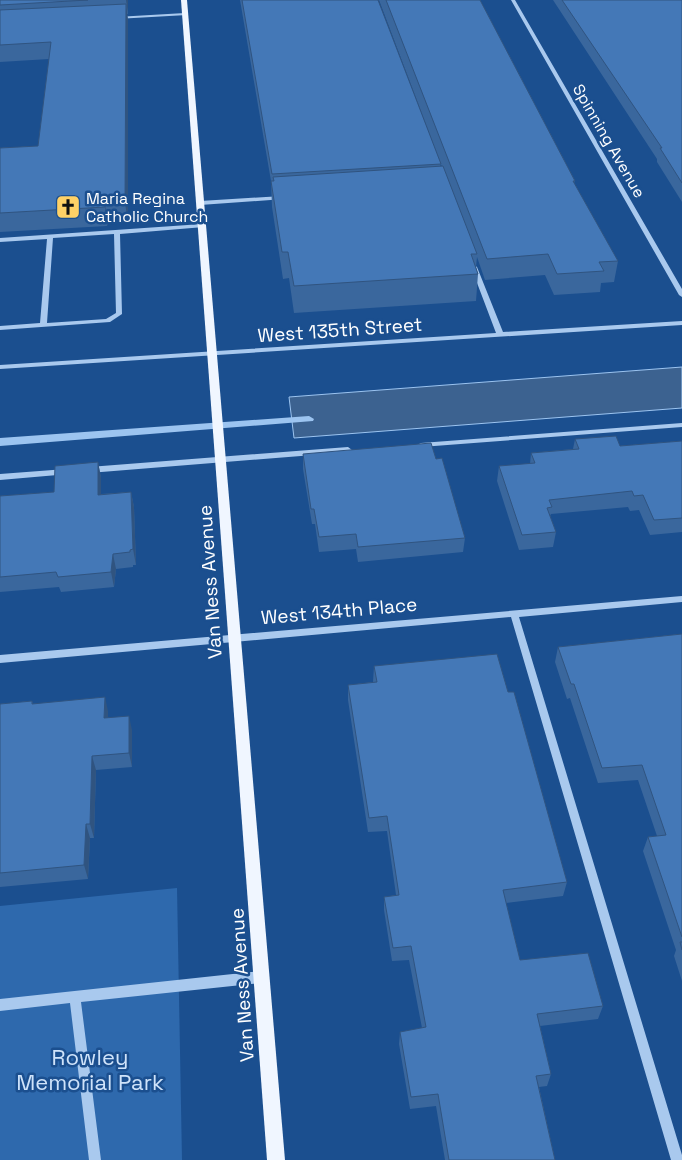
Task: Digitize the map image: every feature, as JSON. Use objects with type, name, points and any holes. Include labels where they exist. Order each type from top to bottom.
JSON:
[{"type":"main road","name":"Van Ness Avenue","points":[[184,0],[276,1160]]},
{"type":"street","name":"Spinning Avenue","points":[[513,0],[682,295]]},
{"type":"street","points":[[111,18],[185,14]]},
{"type":"street","points":[[200,203],[288,198]]},
{"type":"street","points":[[0,240],[202,226]]},
{"type":"street","points":[[0,328],[108,321],[119,314],[117,232]]},
{"type":"street","points":[[44,325],[50,236]]},
{"type":"street","points":[[472,262],[500,336]]},
{"type":"street","name":"West 135th Street","points":[[0,367],[212,355],[682,323]]},
{"type":"street","points":[[407,446],[682,425]]},
{"type":"street","points":[[0,477],[358,450]]},
{"type":"street","name":"West 134th Place","points":[[0,659],[682,599]]},
{"type":"street","points":[[514,614],[677,1160]]},
{"type":"street","points":[[0,1005],[261,977]]},
{"type":"street","points":[[75,997],[95,1160]]},
{"type":"green space","name":"Rowley Memorial Park","points":[[177,888],[182,1160],[0,1160],[0,906]]},
{"type":"shaded area","points":[[682,367],[682,408],[294,438],[289,397]]},
{"type":"building","points":[[0,0],[88,0],[0,5]]},
{"type":"building","points":[[242,0],[378,0],[441,164],[272,174]]},
{"type":"building","points":[[386,0],[480,0],[575,181],[573,181],[618,261],[599,262],[604,271],[557,274],[548,254],[487,259]]},
{"type":"building","points":[[562,0],[682,0],[682,183],[660,148],[662,148]]},
{"type":"building","points":[[126,4],[125,203],[105,204],[105,207],[0,213],[0,148],[38,146],[51,42],[0,45],[0,10]]},
{"type":"building","points":[[443,166],[477,254],[471,254],[478,274],[294,286],[288,252],[282,252],[271,181],[274,181],[273,177]]},
{"type":"building","points":[[616,436],[620,446],[682,441],[682,518],[654,520],[643,495],[634,496],[632,491],[549,500],[552,507],[547,508],[556,532],[522,535],[499,466],[535,463],[531,453],[579,449],[575,439]]},
{"type":"building","points":[[431,443],[436,459],[442,458],[465,538],[358,547],[356,534],[319,537],[314,509],[311,509],[303,454]]},
{"type":"building","points":[[98,462],[98,495],[131,492],[133,549],[130,552],[113,554],[111,572],[58,577],[56,572],[0,577],[0,496],[54,492],[55,466]]},
{"type":"building","points":[[682,634],[682,937],[648,837],[666,835],[642,765],[602,768],[574,684],[571,684],[558,647]]},
{"type":"building","points":[[497,654],[508,692],[514,692],[567,882],[503,890],[520,960],[588,953],[603,1006],[537,1014],[551,1074],[536,1076],[555,1160],[449,1160],[438,1094],[411,1097],[400,1032],[426,1027],[411,946],[393,948],[384,897],[399,895],[387,816],[369,818],[348,685],[377,682],[374,666]]},
{"type":"building","points":[[105,697],[104,718],[129,716],[129,753],[92,756],[90,824],[86,824],[84,865],[0,873],[0,704],[32,701],[32,704]]},
{"type":"waterway","points":[[0,442],[309,419]]},
{"type":"place","name":"Maria Regina Catholic Church","points":[[68,207]]}]
